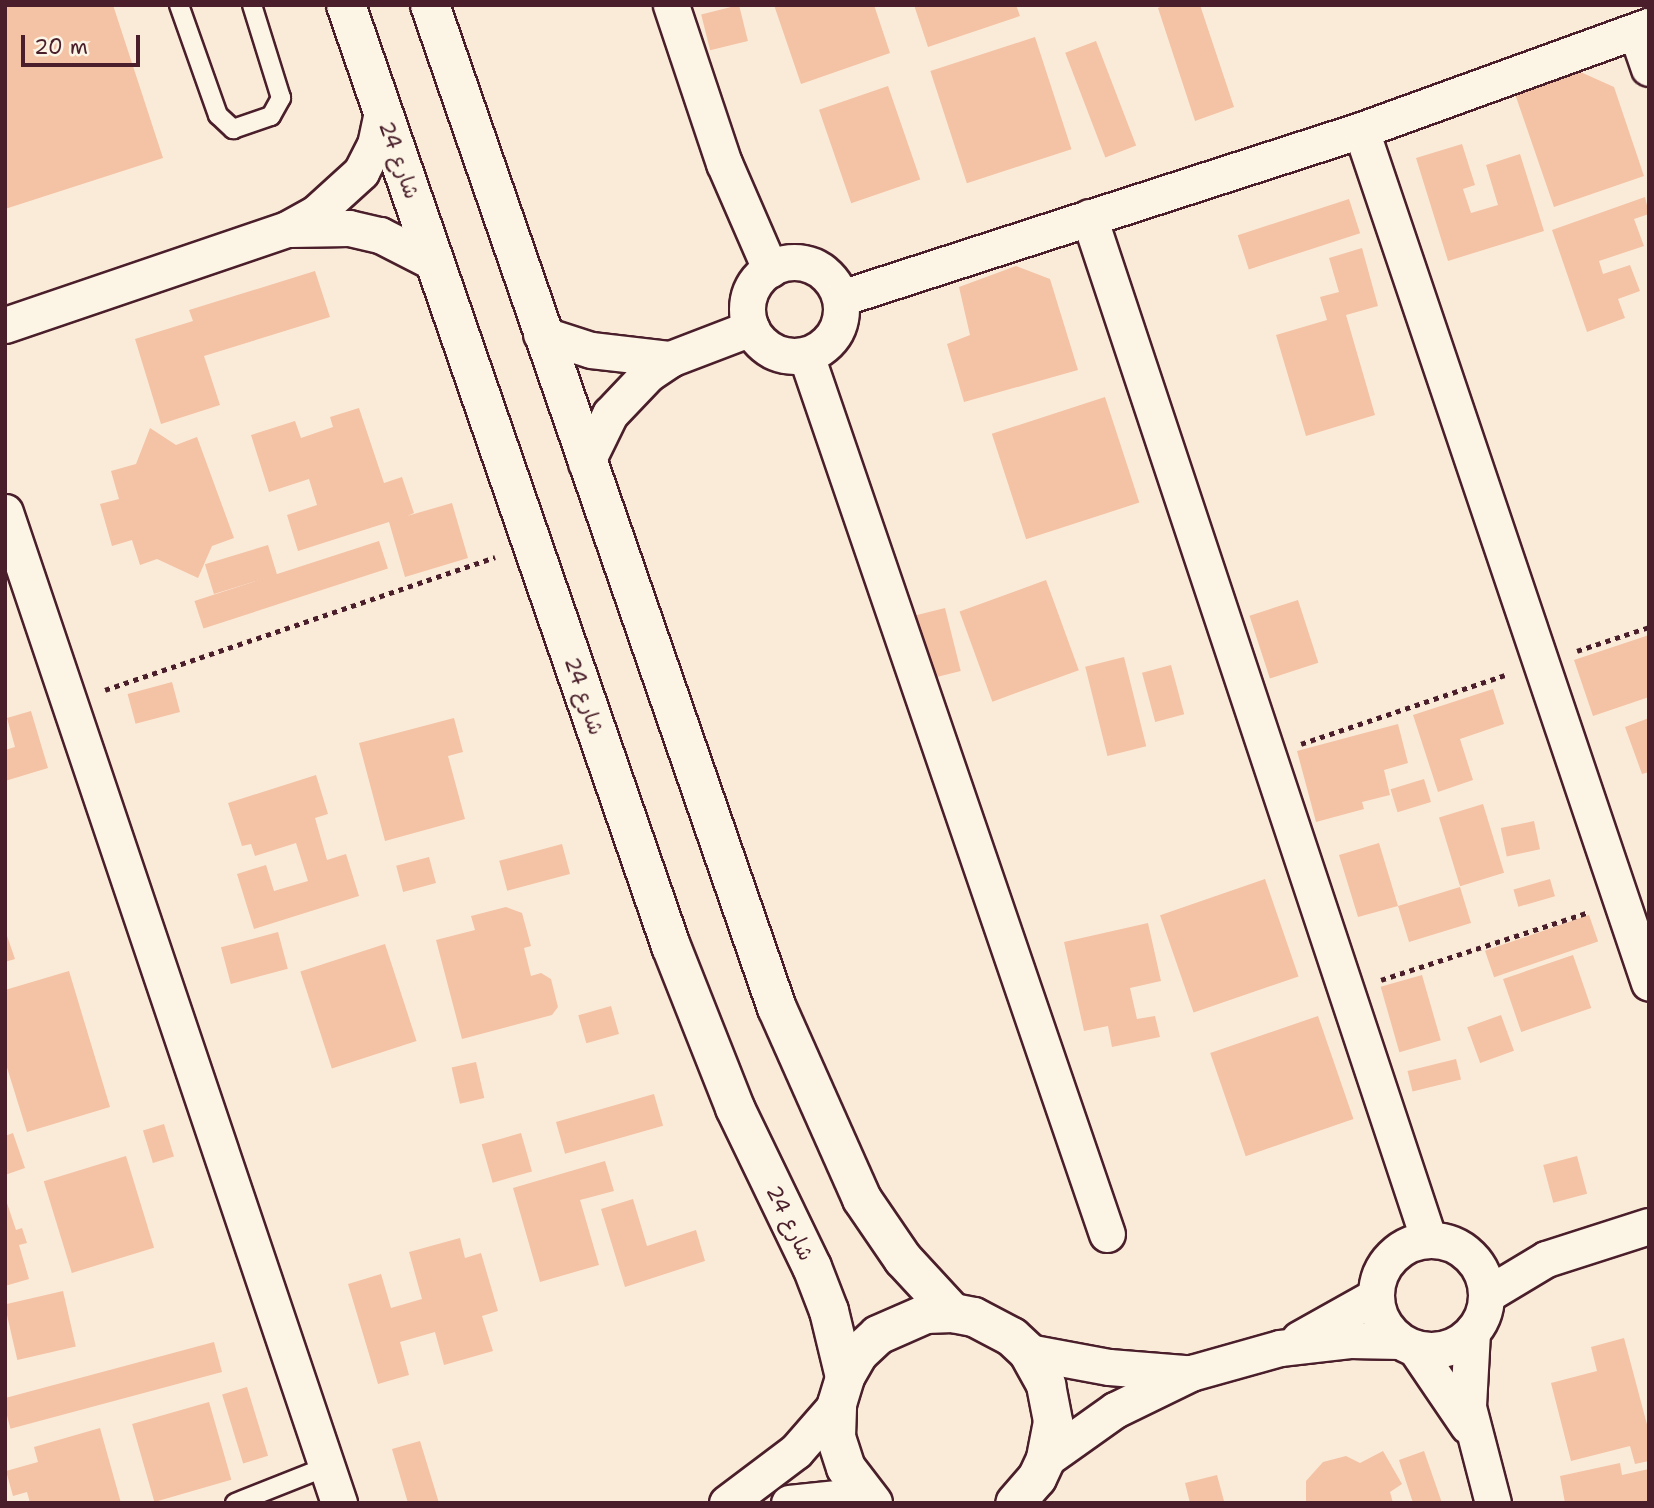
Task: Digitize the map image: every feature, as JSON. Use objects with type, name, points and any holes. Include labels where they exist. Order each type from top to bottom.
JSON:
[{"type":"street","name":"شارع 24","points":[[346,5],[702,1027],[735,1108],[812,1267],[829,1311],[841,1390],[836,1437],[846,1468],[868,1499]]},
{"type":"street","points":[[430,5],[734,890],[804,1072],[862,1199],[903,1259],[953,1313]]},
{"type":"street","points":[[671,5],[724,163],[769,269]]},
{"type":"street","points":[[841,298],[1361,130],[1642,28],[1649,68]]},
{"type":"street","points":[[5,326],[287,229],[332,201],[361,172],[375,145],[382,113]]},
{"type":"street","points":[[1361,130],[1621,901],[1643,946],[1649,983]]},
{"type":"street","points":[[1089,218],[1429,1240]]},
{"type":"street","points":[[287,229],[326,227],[380,235],[435,263]]},
{"type":"street","points":[[806,263],[829,276],[841,298],[834,335],[806,355],[779,354],[758,339],[751,328],[748,302],[752,289],[769,269],[806,263]]},
{"type":"street","points":[[586,463],[596,438],[628,393],[670,359],[751,328]]},
{"type":"street","points":[[541,334],[591,350],[670,359]]},
{"type":"street","points":[[806,355],[1107,1234]]},
{"type":"street","points":[[5,512],[339,1503]]},
{"type":"street","points":[[1486,1295],[1546,1259],[1649,1226]]},
{"type":"street","points":[[1035,1486],[1115,1410],[1191,1373],[1280,1348],[1350,1340],[1408,1345],[1452,1346],[1472,1332],[1483,1314],[1486,1295],[1479,1268],[1471,1257],[1459,1247],[1429,1240],[1405,1246],[1387,1262],[1376,1296],[1382,1322],[1408,1345],[1471,1432]]},
{"type":"street","points":[[1471,1257],[1546,1259]]},
{"type":"street","points":[[1280,1348],[1376,1296]]},
{"type":"street","points":[[727,1503],[796,1451],[841,1390],[859,1353],[878,1335],[914,1318],[953,1313],[995,1325],[1028,1352],[1046,1385],[1053,1422],[1035,1486]]},
{"type":"street","points":[[1472,1332],[1468,1382],[1471,1432],[1493,1503]]},
{"type":"street","points":[[1028,1352],[1109,1367],[1191,1373]]},
{"type":"street","points":[[789,1503],[868,1499]]},
{"type":"lane","points":[[179,5],[218,115],[233,129],[271,116],[281,98],[252,5]]},
{"type":"lane","points":[[234,1503],[326,1467]]},
{"type":"path","points":[[68,703],[532,544]]},
{"type":"path","points":[[1268,755],[1649,627]]},
{"type":"path","points":[[1347,992],[1621,901]]},
{"type":"building","points":[[5,5],[113,5],[163,158],[5,209]]},
{"type":"building","points":[[739,5],[748,41],[710,50],[701,14]]},
{"type":"building","points":[[774,5],[874,5],[890,53],[801,84]]},
{"type":"building","points":[[914,5],[1016,5],[1020,16],[928,47]]},
{"type":"building","points":[[1165,5],[1200,5],[1234,107],[1195,121],[1158,8]]},
{"type":"building","points":[[1035,37],[1071,149],[967,183],[930,71]]},
{"type":"building","points":[[1096,41],[1136,146],[1105,157],[1065,53]]},
{"type":"building","points":[[1576,70],[1614,87],[1644,176],[1554,207],[1514,91]]},
{"type":"building","points":[[888,86],[920,180],[851,203],[819,110]]},
{"type":"building","points":[[1462,144],[1475,185],[1463,189],[1471,213],[1498,205],[1486,165],[1520,154],[1544,231],[1448,261],[1416,158]]},
{"type":"building","points":[[1645,197],[1649,214],[1634,219],[1644,246],[1599,261],[1603,274],[1630,265],[1640,291],[1618,299],[1625,318],[1587,332],[1552,230]]},
{"type":"building","points":[[1349,199],[1360,233],[1249,269],[1238,235]]},
{"type":"building","points":[[1362,248],[1378,306],[1346,315],[1375,415],[1306,436],[1276,335],[1327,320],[1320,297],[1339,292],[1329,258]]},
{"type":"building","points":[[1016,266],[1050,279],[1078,370],[964,402],[947,344],[970,335],[959,287]]},
{"type":"building","points":[[315,271],[330,317],[204,356],[220,405],[161,424],[135,339],[193,321],[189,310]]},
{"type":"building","points":[[1105,397],[1139,503],[1026,539],[992,434]]},
{"type":"building","points":[[359,408],[384,483],[402,477],[414,513],[407,516],[452,503],[468,558],[405,577],[389,522],[298,551],[287,515],[317,505],[309,479],[269,492],[251,435],[295,421],[301,438],[333,427],[330,417]]},
{"type":"building","points":[[150,428],[176,445],[197,437],[234,538],[212,546],[198,578],[157,559],[140,565],[132,540],[112,546],[100,504],[119,499],[111,471],[136,464]]},
{"type":"building","points":[[379,541],[388,569],[203,629],[194,601]]},
{"type":"building","points":[[268,545],[277,575],[214,594],[205,564]]},
{"type":"building","points":[[1046,580],[1079,670],[992,702],[960,611]]},
{"type":"building","points":[[1298,600],[1318,663],[1270,679],[1249,616]]},
{"type":"building","points":[[945,608],[961,671],[928,679],[912,616]]},
{"type":"building","points":[[1649,635],[1649,697],[1593,716],[1574,660]]},
{"type":"building","points":[[1124,657],[1146,746],[1107,756],[1085,667]]},
{"type":"building","points":[[1171,665],[1184,714],[1155,722],[1142,673]]},
{"type":"building","points":[[172,682],[180,712],[136,724],[128,694]]},
{"type":"building","points":[[1493,689],[1504,724],[1460,739],[1473,780],[1438,792],[1413,715]]},
{"type":"building","points":[[31,711],[48,768],[5,781],[5,750],[15,747],[7,718]]},
{"type":"building","points":[[454,718],[463,752],[448,756],[465,819],[385,841],[359,743]]},
{"type":"building","points":[[1649,718],[1649,772],[1642,774],[1625,727]]},
{"type":"building","points":[[1398,724],[1408,763],[1384,770],[1390,795],[1362,802],[1364,809],[1316,822],[1297,751]]},
{"type":"building","points":[[316,775],[328,814],[315,818],[327,860],[346,854],[359,896],[254,929],[237,874],[266,865],[274,891],[308,881],[296,843],[255,856],[251,844],[242,846],[228,803]]},
{"type":"building","points":[[1424,779],[1431,802],[1398,812],[1391,789]]},
{"type":"building","points":[[1483,804],[1504,873],[1460,886],[1439,817]]},
{"type":"building","points":[[1534,821],[1540,849],[1507,856],[1501,828]]},
{"type":"building","points":[[1379,843],[1398,906],[1358,917],[1339,855]]},
{"type":"building","points":[[562,844],[570,874],[507,891],[499,861]]},
{"type":"building","points":[[429,857],[436,883],[403,892],[396,866]]},
{"type":"building","points":[[1265,879],[1299,976],[1194,1013],[1160,915]]},
{"type":"building","points":[[1550,879],[1555,896],[1518,907],[1513,889]]},
{"type":"building","points":[[1460,887],[1471,923],[1409,942],[1398,906]]},
{"type":"building","points":[[506,907],[522,913],[531,946],[524,948],[531,976],[541,973],[551,979],[558,1007],[552,1015],[462,1039],[436,940],[475,930],[471,916]]},
{"type":"building","points":[[1589,915],[1598,941],[1494,977],[1485,951]]},
{"type":"building","points":[[1148,923],[1161,981],[1130,988],[1137,1019],[1155,1016],[1160,1037],[1112,1047],[1108,1026],[1084,1031],[1064,942]]},
{"type":"building","points":[[5,930],[15,959],[5,962]]},
{"type":"building","points":[[278,932],[288,969],[231,984],[221,947]]},
{"type":"building","points":[[385,944],[417,1041],[332,1069],[300,972]]},
{"type":"building","points":[[1573,955],[1591,1008],[1521,1032],[1503,979]]},
{"type":"building","points":[[69,971],[110,1107],[27,1132],[5,1061],[5,990]]},
{"type":"building","points":[[1422,975],[1441,1040],[1399,1052],[1381,987]]},
{"type":"building","points":[[611,1006],[619,1034],[586,1043],[578,1015]]},
{"type":"building","points":[[1501,1015],[1514,1051],[1480,1063],[1467,1027]]},
{"type":"building","points":[[1318,1016],[1353,1119],[1246,1156],[1210,1053]]},
{"type":"building","points":[[1456,1059],[1461,1079],[1413,1091],[1407,1071]]},
{"type":"building","points":[[476,1062],[484,1098],[460,1104],[452,1068]]},
{"type":"building","points":[[654,1094],[663,1126],[565,1154],[556,1122]]},
{"type":"building","points":[[164,1124],[174,1157],[153,1163],[143,1130]]},
{"type":"building","points":[[13,1133],[25,1168],[5,1175],[5,1136]]},
{"type":"building","points":[[521,1133],[532,1171],[493,1183],[482,1144]]},
{"type":"building","points":[[126,1156],[154,1248],[72,1273],[44,1181]]},
{"type":"building","points":[[1577,1156],[1587,1194],[1553,1203],[1543,1165]]},
{"type":"building","points":[[605,1161],[614,1191],[580,1200],[599,1265],[540,1282],[513,1188]]},
{"type":"building","points":[[5,1197],[16,1230],[22,1228],[27,1243],[19,1245],[29,1279],[5,1286]]},
{"type":"building","points":[[633,1199],[647,1246],[696,1230],[705,1261],[625,1287],[601,1209]]},
{"type":"building","points":[[460,1238],[465,1258],[481,1253],[498,1311],[482,1316],[493,1351],[444,1365],[435,1332],[400,1342],[409,1375],[378,1384],[348,1284],[381,1274],[391,1308],[422,1299],[409,1252]]},
{"type":"building","points":[[63,1291],[76,1347],[17,1360],[5,1304]]},
{"type":"building","points":[[1624,1338],[1649,1432],[1649,1461],[1635,1464],[1630,1446],[1571,1461],[1551,1383],[1597,1371],[1591,1347]]},
{"type":"building","points":[[214,1342],[222,1372],[10,1429],[5,1398]]},
{"type":"building","points":[[247,1387],[268,1456],[243,1463],[222,1395]]},
{"type":"building","points":[[209,1402],[231,1480],[154,1502],[132,1424]]},
{"type":"building","points":[[100,1428],[121,1503],[30,1503],[27,1492],[13,1496],[6,1471],[38,1462],[34,1447]]},
{"type":"building","points":[[420,1441],[439,1503],[408,1503],[392,1449]]},
{"type":"building","points":[[1383,1451],[1402,1484],[1390,1492],[1393,1503],[1306,1503],[1306,1481],[1323,1462],[1346,1456],[1360,1463]]},
{"type":"building","points":[[1424,1451],[1442,1503],[1413,1503],[1399,1460]]},
{"type":"building","points":[[1620,1463],[1622,1475],[1649,1469],[1649,1503],[1565,1503],[1560,1476]]},
{"type":"building","points":[[1217,1475],[1224,1501],[1190,1503],[1185,1483]]}]
